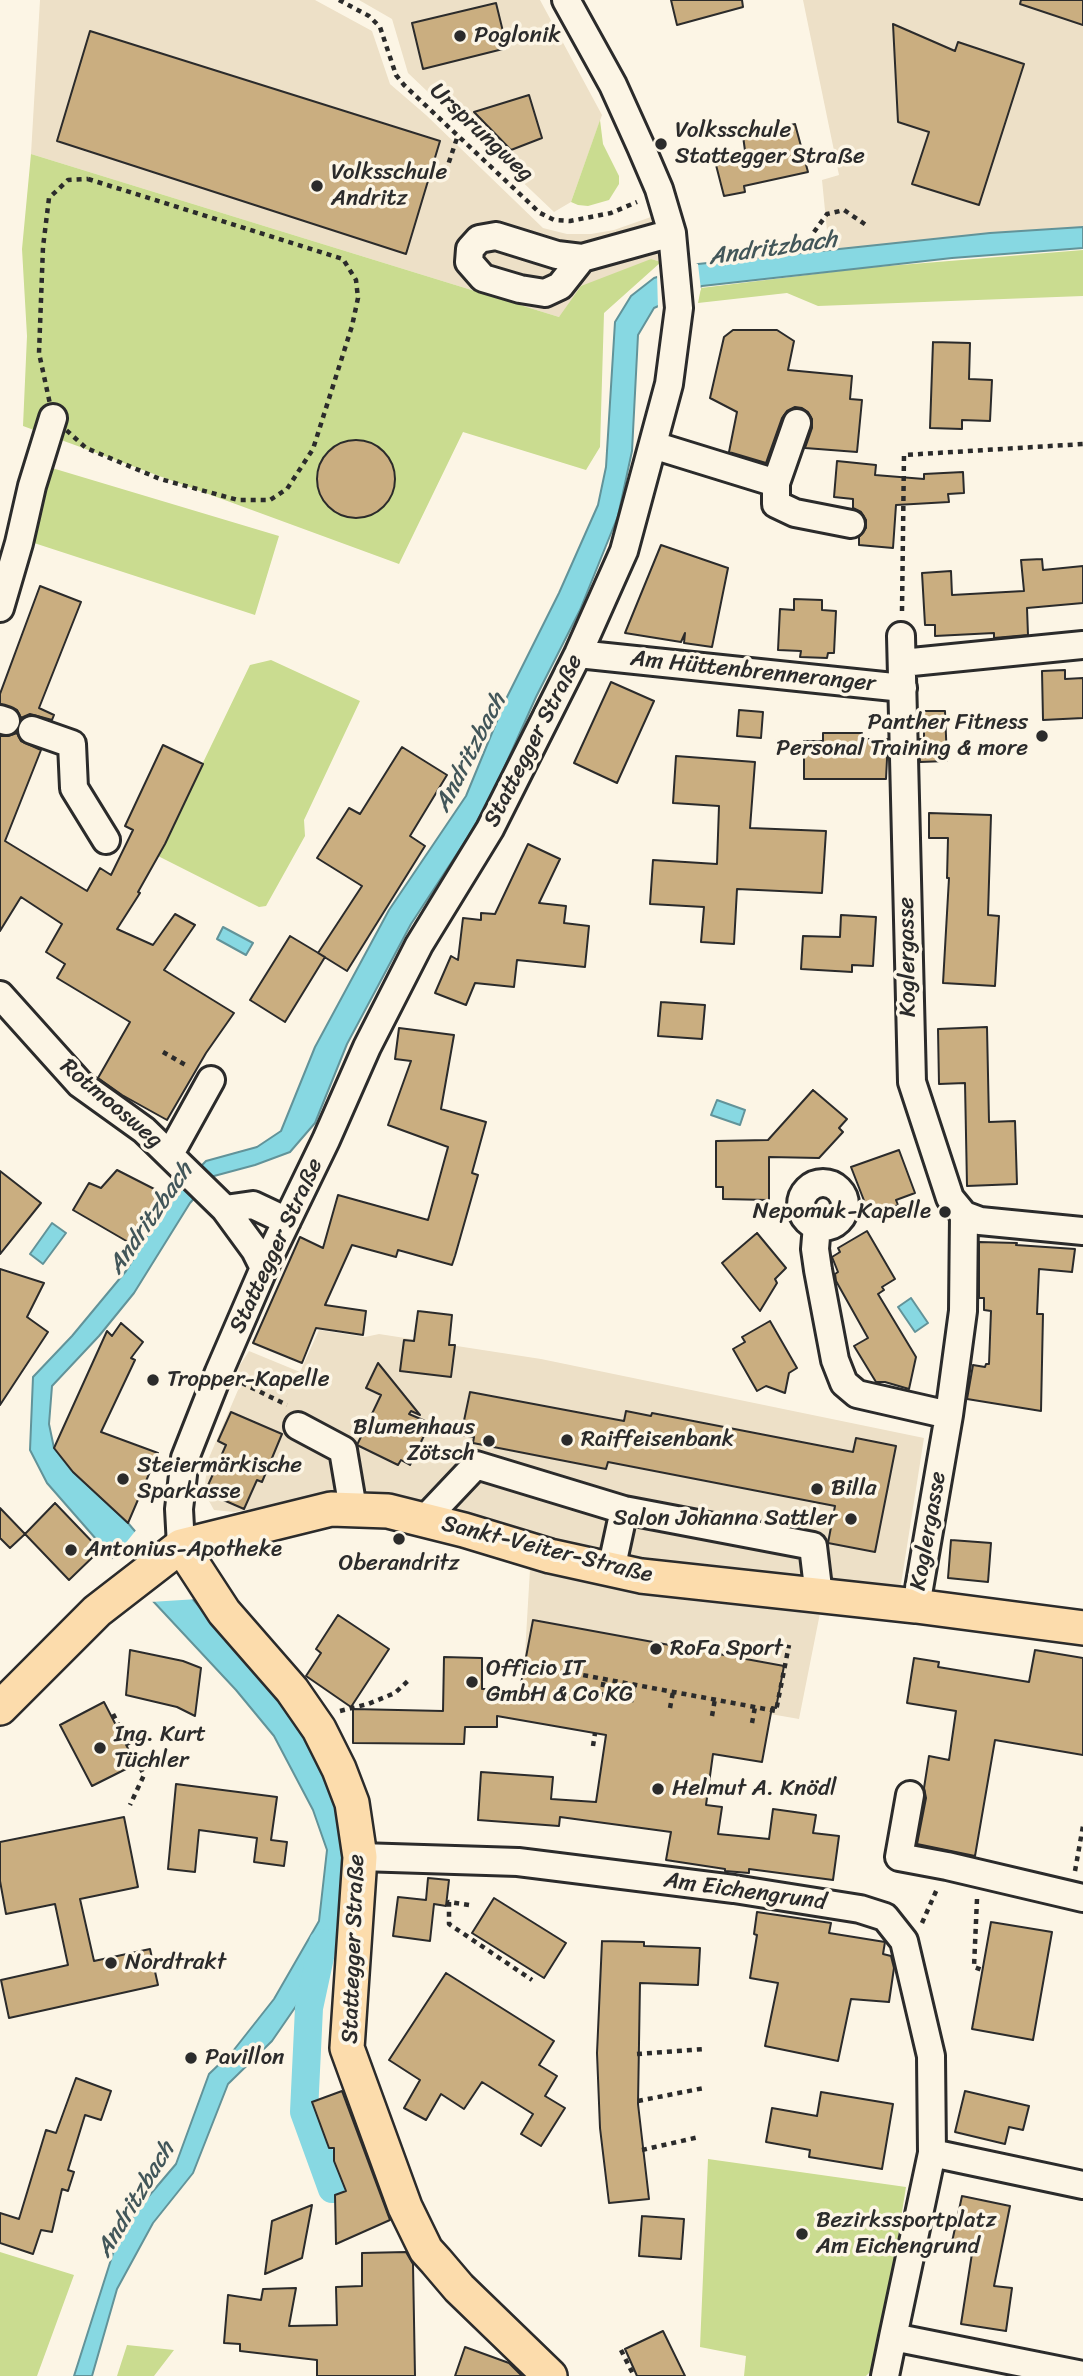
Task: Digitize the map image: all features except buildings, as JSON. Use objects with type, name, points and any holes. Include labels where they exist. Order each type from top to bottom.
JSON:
[{"type":"main road","name":"Sankt-Veiter-Straße","points":[[173,1552],[331,1510],[388,1511],[464,1530],[527,1550],[641,1576],[916,1606],[1083,1628]]},
{"type":"main road","points":[[0,1708],[65,1642],[131,1583],[173,1552]]},
{"type":"main road","name":"Stattegger Straße","points":[[173,1552],[292,1690],[319,1730],[339,1769],[352,1803],[360,1857],[347,2049],[405,2207],[426,2250],[459,2288],[550,2376]]},
{"type":"street","name":"Stattegger Straße","points":[[173,1552],[185,1458],[264,1268],[367,1047],[419,945],[490,829],[578,654],[624,551],[669,384],[679,308],[672,233],[659,189],[641,147],[612,85],[566,0]]},
{"type":"street","points":[[582,258],[672,233]]},
{"type":"street","points":[[0,608],[53,418]]},
{"type":"street","points":[[797,423],[776,483],[776,504],[795,513],[851,524]]},
{"type":"street","points":[[653,445],[776,483]]},
{"type":"street","name":"Am Hüttenbrenneranger","points":[[901,636],[902,676]]},
{"type":"street","name":"Am Hüttenbrenneranger","points":[[578,654],[902,676],[1083,645]]},
{"type":"street","name":"Koglergasse","points":[[902,676],[912,1082],[950,1198],[964,1215],[963,1311],[949,1415],[916,1606]]},
{"type":"street","points":[[32,730],[72,744],[74,788],[106,840]]},
{"type":"street","name":"Rotmoosweg","points":[[0,995],[80,1084],[144,1130],[216,1201],[254,1250],[264,1268]]},
{"type":"street","points":[[176,1160],[211,1080]]},
{"type":"street","points":[[216,1201],[253,1205],[287,1222]]},
{"type":"street","points":[[964,1215],[979,1221],[1083,1231]]},
{"type":"street","points":[[817,1226],[815,1249],[818,1270],[835,1360],[844,1383],[857,1394],[949,1415]]},
{"type":"street","points":[[298,1426],[343,1450],[353,1509]]},
{"type":"street","points":[[424,1520],[476,1465],[624,1510],[813,1546],[819,1596]]},
{"type":"street","points":[[611,1570],[624,1510]]},
{"type":"street","points":[[910,1795],[900,1857],[978,1873],[1079,1886]]},
{"type":"street","name":"Am Eichengrund","points":[[360,1857],[518,1862],[734,1889],[860,1909],[885,1917],[897,1930]]},
{"type":"street","points":[[885,2376],[932,2152],[931,2056],[904,1941],[897,1930]]},
{"type":"street","points":[[932,2152],[1083,2185]]},
{"type":"street","points":[[893,2337],[1083,2375]]},
{"type":"path","name":"Ursprungweg","points":[[339,0],[369,16],[380,27],[396,75],[404,85],[540,213],[554,219],[570,221],[611,213],[639,201]]},
{"type":"path","points":[[433,165],[447,168],[458,135]]},
{"type":"path","points":[[88,179],[343,259],[356,280],[358,298],[352,326],[313,449],[287,489],[270,500],[238,500],[160,479],[86,448],[53,418],[39,353],[43,247],[50,198],[68,180],[88,179]]},
{"type":"path","points":[[814,232],[827,214],[844,210],[869,228]]},
{"type":"path","points":[[901,636],[904,455],[1083,444]]},
{"type":"path","points":[[534,1666],[776,1711],[789,1645]]},
{"type":"path","points":[[336,1712],[368,1704],[395,1693],[411,1678]]},
{"type":"path","points":[[601,1697],[604,1679]]},
{"type":"path","points":[[631,1702],[634,1685]]},
{"type":"path","points":[[670,1709],[673,1692]]},
{"type":"path","points":[[712,1716],[715,1699]]},
{"type":"path","points":[[752,1723],[755,1707]]},
{"type":"path","points":[[113,1714],[144,1775],[130,1805]]},
{"type":"path","points":[[593,1746],[595,1733]]},
{"type":"path","points":[[1079,1886],[1083,1826]]},
{"type":"path","points":[[897,1930],[922,1923],[947,1866]]},
{"type":"path","points":[[978,1873],[974,1966],[982,1970]]},
{"type":"path","points":[[469,1905],[449,1902],[449,1924],[532,1980]]},
{"type":"path","points":[[637,2054],[705,2049]]},
{"type":"path","points":[[638,2101],[704,2088]]},
{"type":"path","points":[[642,2150],[699,2137]]},
{"type":"path","points":[[621,2350],[634,2376]]},
{"type":"shaded area","name":"Volksschule Andritz","points":[[40,0],[315,0],[372,31],[390,84],[543,228],[567,234],[591,234],[614,230],[651,217],[661,262],[651,259],[559,317],[31,154]]},
{"type":"shaded area","points":[[359,0],[540,0],[602,115],[571,202],[554,212],[408,73],[392,19]]},
{"type":"shaded area","points":[[803,0],[1083,0],[1083,237],[830,261],[822,180],[839,175]]},
{"type":"shaded area","points":[[319,1330],[365,1337],[379,1334],[541,1359],[924,1438],[899,1597],[825,1588],[799,1719],[524,1671],[532,1535],[365,1490],[234,1512],[214,1510],[204,1492],[208,1460],[241,1383],[238,1368],[249,1351],[300,1372]]},
{"type":"green space","points":[[600,120],[603,144],[619,176],[619,184],[609,200],[588,206],[578,205],[571,202]]},
{"type":"green space","points":[[31,154],[559,317],[581,286],[651,259],[661,262],[604,313],[600,447],[586,470],[463,432],[399,564],[23,426],[27,336],[22,249]]},
{"type":"green space","points":[[1083,250],[1083,296],[818,306],[787,293],[698,303],[701,288],[864,268]]},
{"type":"green space","points":[[52,468],[279,536],[255,615],[31,542]]},
{"type":"green space","points":[[271,660],[360,701],[304,820],[305,836],[266,906],[259,907],[158,856],[250,665]]},
{"type":"green space","name":"Bezirkssportplatz Am Eichengrund","points":[[708,2159],[906,2187],[891,2280],[870,2372],[866,2376],[744,2376],[746,2356],[700,2347]]},
{"type":"green space","points":[[0,2252],[74,2275],[37,2376],[0,2376]]},
{"type":"green space","points":[[127,2345],[174,2350],[154,2376],[117,2376]]},
{"type":"water","points":[[1083,227],[1083,248],[952,258],[702,286],[654,308],[638,335],[632,451],[618,516],[580,610],[536,697],[492,795],[411,924],[347,1044],[315,1123],[290,1152],[214,1176],[190,1203],[134,1293],[99,1336],[52,1386],[49,1424],[54,1448],[71,1470],[128,1523],[289,1712],[317,1751],[340,1808],[348,1860],[344,1921],[334,1951],[272,2041],[228,2084],[193,2173],[153,2223],[117,2289],[92,2376],[74,2376],[115,2247],[137,2210],[176,2164],[209,2074],[233,2051],[274,1999],[319,1921],[327,1850],[313,1810],[274,1736],[236,1690],[47,1483],[30,1450],[33,1377],[72,1336],[126,1271],[170,1198],[206,1161],[257,1147],[281,1131],[315,1047],[389,910],[466,796],[506,699],[559,593],[598,505],[606,467],[615,322],[631,296],[654,278],[698,264],[990,233]]},
{"type":"water","points":[[223,927],[253,943],[246,955],[217,939]]},
{"type":"water","points":[[717,1100],[745,1110],[740,1125],[711,1115]]},
{"type":"water","points":[[52,1223],[66,1233],[43,1264],[30,1254]]},
{"type":"water","points":[[911,1298],[928,1323],[915,1332],[898,1307]]},
{"type":"pier","points":[[693,262],[698,264],[701,290],[658,310],[657,273]]},
{"type":"pier","points":[[137,1529],[198,1599],[150,1602],[111,1561]]},
{"type":"waterway","points":[[323,1943],[309,2008],[304,2112],[332,2189]]},
{"type":"place","name":"Poglonik","points":[[460,36]]},
{"type":"place","name":"Volksschule Stattegger Straße","points":[[661,144]]},
{"type":"place","name":"Volksschule Andritz","points":[[317,186]]},
{"type":"place","name":"Panther Fitness Personal Training & more","points":[[1042,736]]},
{"type":"place","name":"Nepomuk-Kapelle","points":[[945,1212]]},
{"type":"place","name":"Tropper-Kapelle","points":[[153,1380]]},
{"type":"place","name":"Raiffeisenbank","points":[[567,1440]]},
{"type":"place","name":"Blumenhaus Zötsch","points":[[489,1441]]},
{"type":"place","name":"Steiermärkische Sparkasse","points":[[123,1479]]},
{"type":"place","name":"Billa","points":[[817,1489]]},
{"type":"place","name":"Salon Johanna Sattler","points":[[851,1519]]},
{"type":"place","name":"Oberandritz","points":[[399,1539]]},
{"type":"place","name":"Antonius-Apotheke","points":[[71,1550]]},
{"type":"place","name":"RoFa Sport","points":[[656,1649]]},
{"type":"place","name":"Officio IT GmbH & Co KG","points":[[472,1682]]},
{"type":"place","name":"Ing. Kurt Tüchler","points":[[100,1748]]},
{"type":"place","name":"Helmut A. Knödl","points":[[658,1789]]},
{"type":"place","name":"Nordtrakt","points":[[111,1963]]},
{"type":"place","name":"Pavillon","points":[[191,2058]]},
{"type":"place","name":"Bezirkssportplatz Am Eichengrund","points":[[802,2234]]},
{"type":"water label","name":"Andritzbach","points":[[773,249]]},
{"type":"water label","name":"Andritzbach","points":[[471,753]]},
{"type":"water label","name":"Andritzbach","points":[[151,1219]]},
{"type":"water label","name":"Andritzbach","points":[[136,2200]]}]
